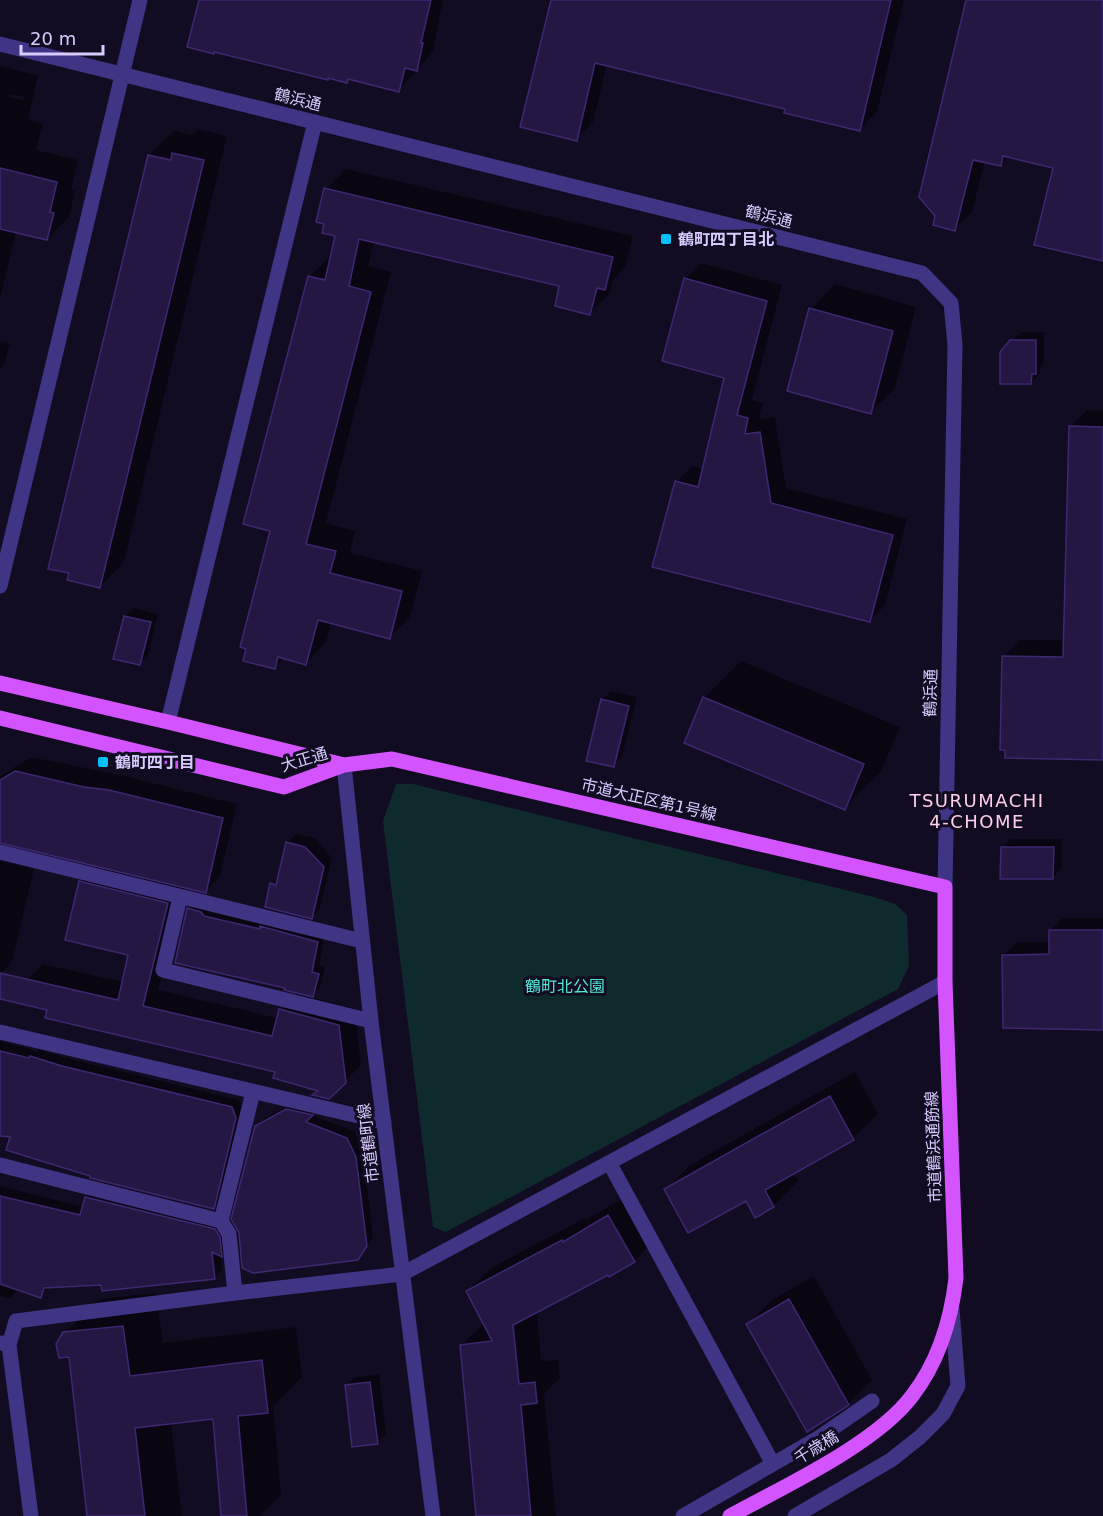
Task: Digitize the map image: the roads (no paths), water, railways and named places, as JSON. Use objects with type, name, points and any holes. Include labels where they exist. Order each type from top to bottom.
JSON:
[{"type":"main road","name":"大正通","points":[[0,683],[344,765]]},
{"type":"main road","name":"大正通","points":[[0,718],[284,787],[344,765]]},
{"type":"main road","name":"市道大正区第1号線","points":[[344,765],[392,759],[945,887]]},
{"type":"main road","name":"市道鶴浜通筋線","points":[[913,1396],[944,1339],[952,1309],[956,1278],[945,982],[945,887]]},
{"type":"main road","name":"千歳橋","points":[[730,1516],[837,1457],[876,1430],[913,1396]]},
{"type":"street","points":[[0,586],[140,0]]},
{"type":"street","name":"鶴浜通","points":[[0,44],[922,273],[951,303],[956,345],[945,887]]},
{"type":"street","points":[[168,722],[315,122]]},
{"type":"street","name":"市道鶴町線","points":[[344,765],[371,1021],[433,1516]]},
{"type":"street","points":[[0,852],[362,941]]},
{"type":"street","points":[[180,897],[163,970],[371,1021]]},
{"type":"street","points":[[31,1516],[5,1344],[16,1321],[402,1274],[945,982]]},
{"type":"street","points":[[0,1032],[384,1122]]},
{"type":"street","points":[[221,1221],[254,1092]]},
{"type":"street","points":[[610,1164],[773,1464]]},
{"type":"street","points":[[0,1165],[221,1221],[229,1234],[235,1293]]},
{"type":"street","points":[[795,1516],[891,1460],[943,1414],[958,1386],[952,1309]]},
{"type":"street","points":[[683,1516],[820,1437],[872,1401]]},
{"type":"place","name":"鶴町四丁目北","points":[[666,239]]},
{"type":"place","name":"鶴町四丁目","points":[[103,762]]},
{"type":"district","name":"TSURUMACHI 4-CHOME","points":[[977,811]]},
{"type":"park label","name":"鶴町北公園","points":[[565,986]]}]
